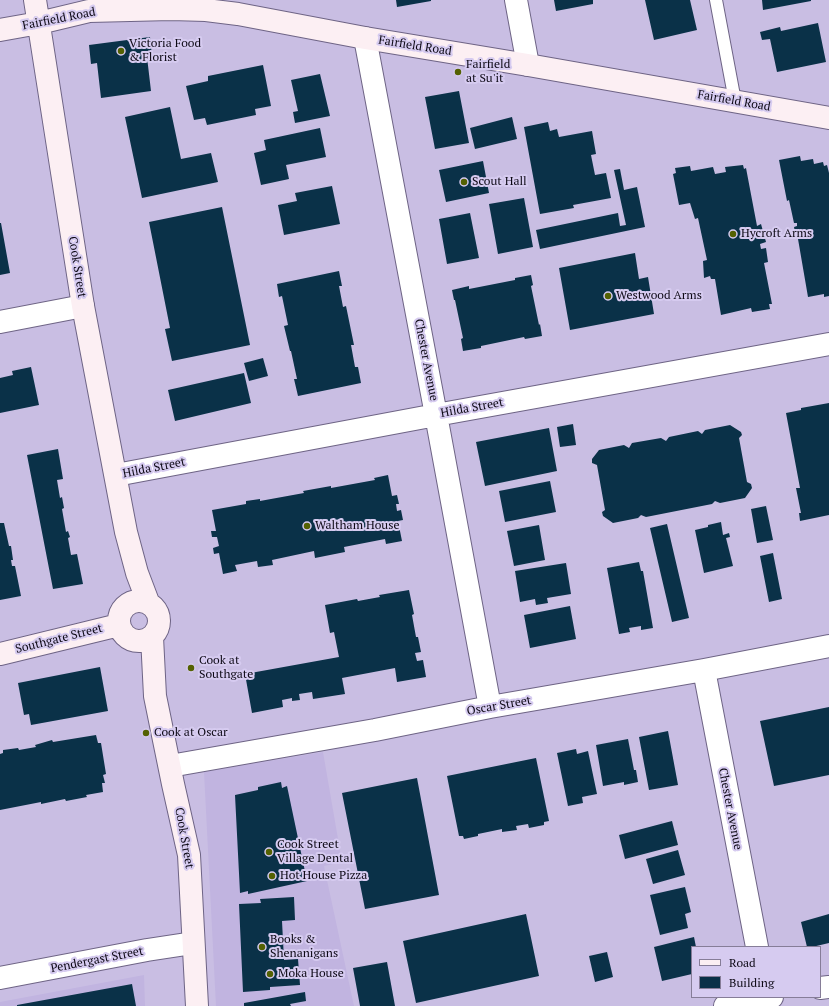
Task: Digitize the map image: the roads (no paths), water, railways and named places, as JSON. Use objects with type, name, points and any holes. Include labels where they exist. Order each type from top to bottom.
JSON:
[{"type":"main road","name":"Cook Street","points":[[35,0],[83,306],[126,532],[138,573],[137,603],[156,608],[160,618],[159,629],[134,634],[155,696],[190,856],[197,1006]]},
{"type":"main road","name":"Fairfield Road","points":[[0,30],[39,23],[89,11],[171,9],[206,10],[829,118]]},
{"type":"main road","points":[[134,634],[120,613],[137,603]]},
{"type":"main road","name":"Southgate Street","points":[[0,654],[134,634]]},
{"type":"street","points":[[516,0],[528,65]]},
{"type":"street","name":"Chester Avenue","points":[[365,38],[490,707]]},
{"type":"street","points":[[0,322],[83,306]]},
{"type":"street","name":"Hilda Street","points":[[116,475],[829,344]]},
{"type":"street","name":"Oscar Street","points":[[170,766],[228,757],[490,707],[704,670],[829,646]]},
{"type":"street","name":"Chester Avenue","points":[[704,670],[757,946]]},
{"type":"street","name":"Pendergast Street","points":[[0,978],[147,950],[193,943]]},
{"type":"street","points":[[725,1006],[768,1000]]},
{"type":"lane","points":[[716,0],[735,101]]},
{"type":"place","name":"Victoria Food & Florist","points":[[121,51]]},
{"type":"place","name":"Fairfield at Su'it","points":[[458,72]]},
{"type":"place","name":"Scout Hall","points":[[464,182]]},
{"type":"place","name":"Hycroft Arms","points":[[733,234]]},
{"type":"place","name":"Westwood Arms","points":[[608,296]]},
{"type":"place","name":"Waltham House","points":[[307,526]]},
{"type":"place","name":"Cook at Southgate","points":[[191,668]]},
{"type":"place","name":"Cook at Oscar","points":[[146,733]]},
{"type":"place","name":"Cook Street Village Dental","points":[[269,852]]},
{"type":"place","name":"Hot House Pizza","points":[[272,876]]},
{"type":"place","name":"Books & Shenanigans","points":[[262,947]]},
{"type":"place","name":"Moka House","points":[[270,974]]}]
